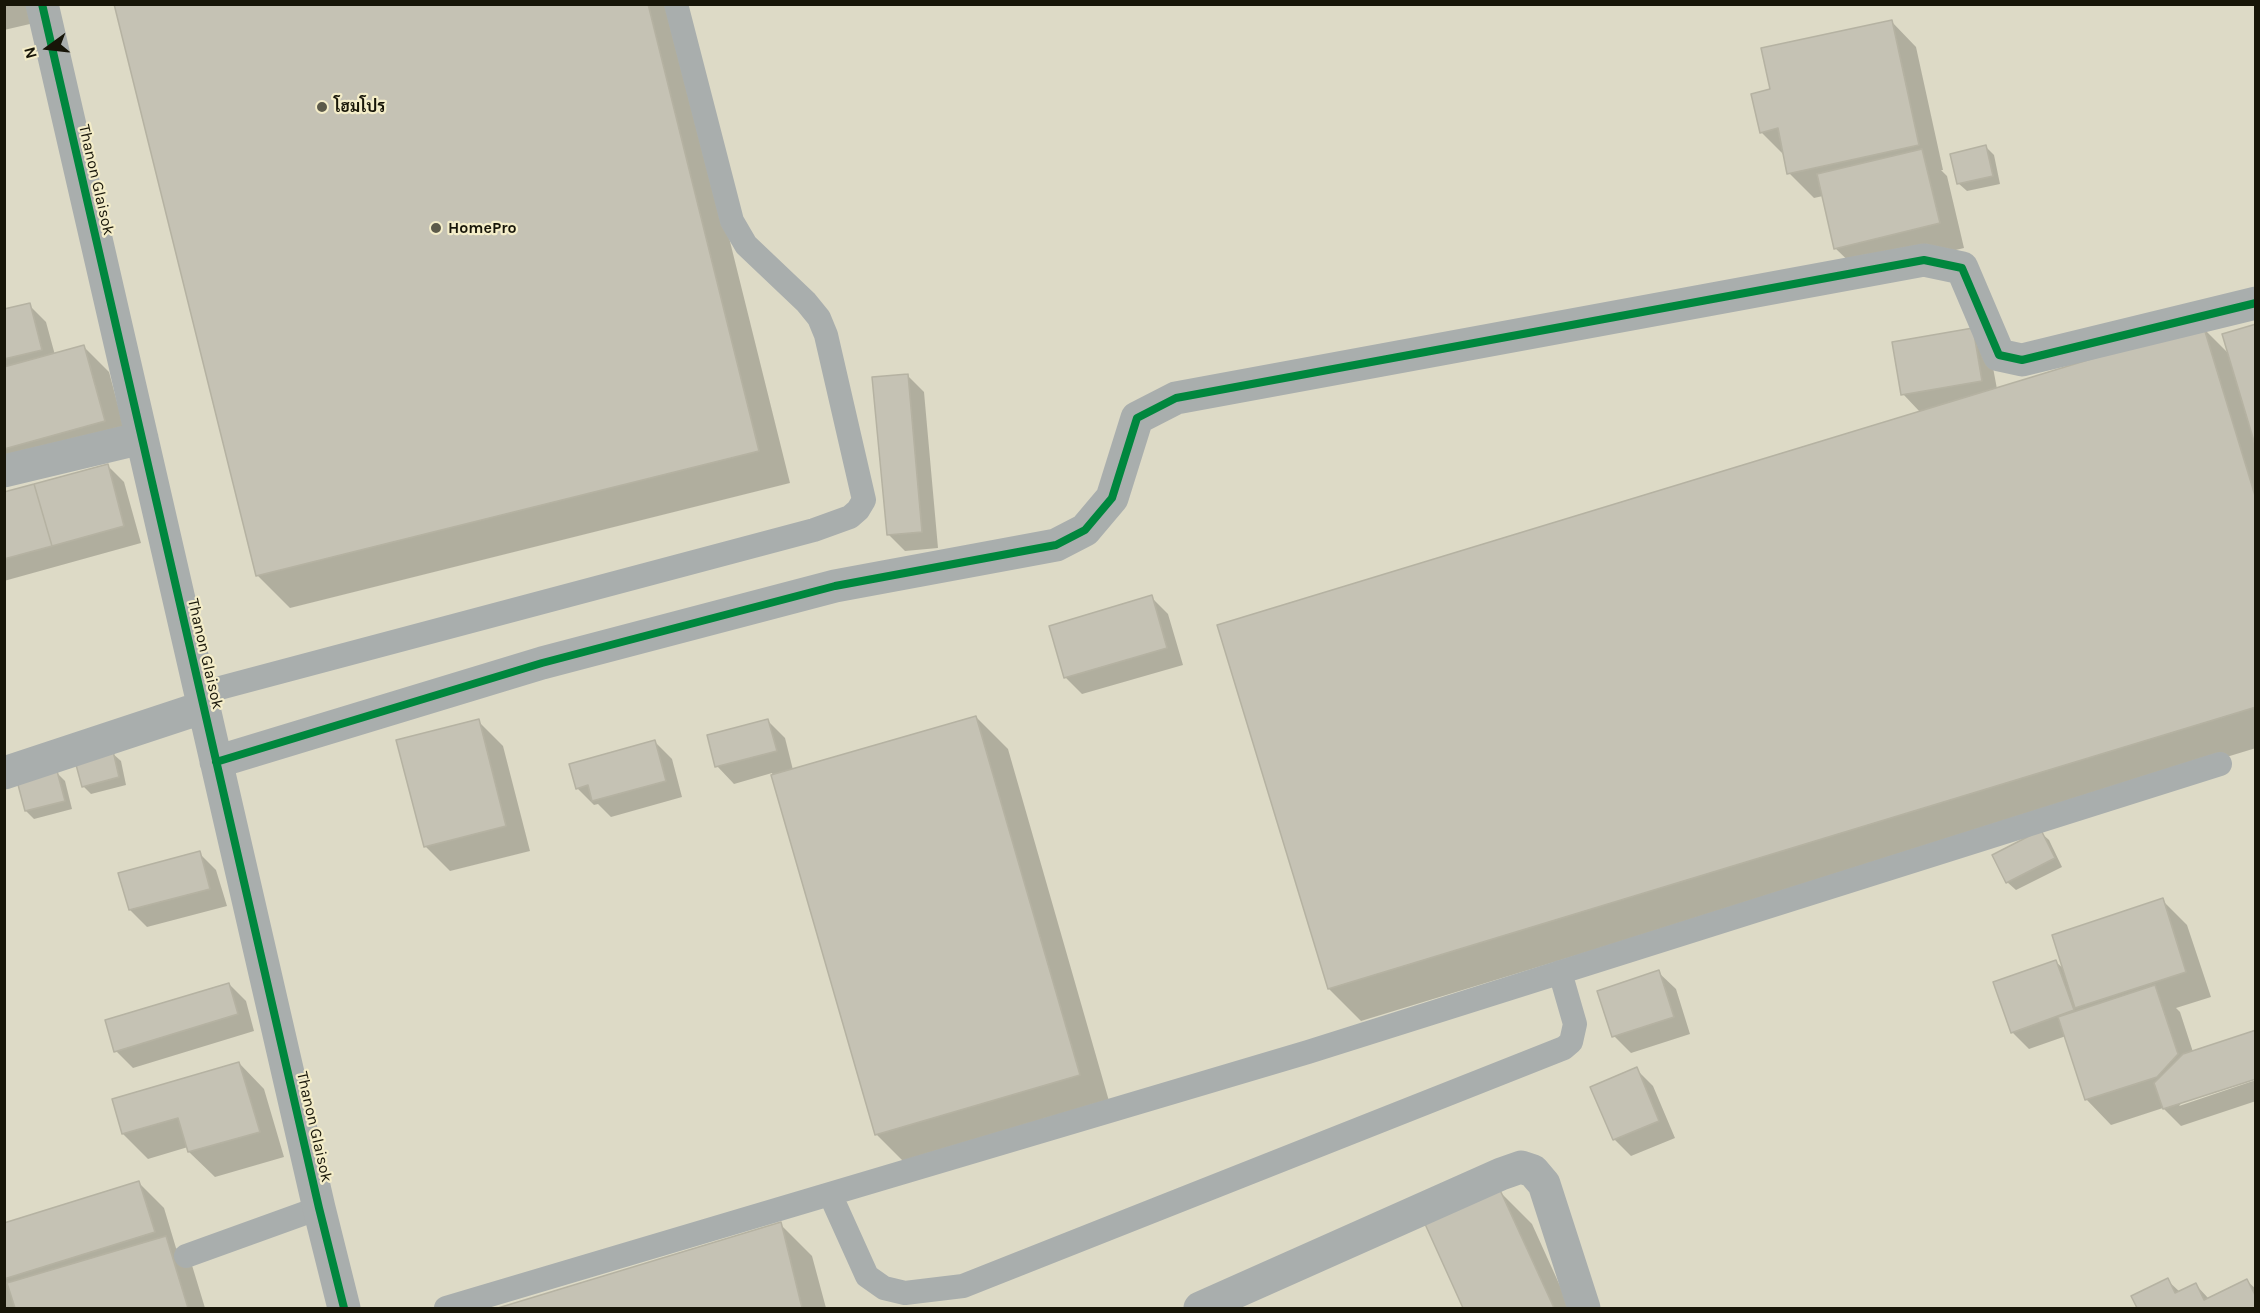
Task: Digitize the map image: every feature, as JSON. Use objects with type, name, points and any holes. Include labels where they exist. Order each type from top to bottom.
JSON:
[{"type":"street","name":"Thanon Glaisok","points":[[42,4],[344,1308]]},
{"type":"street","points":[[216,762],[542,663],[824,589],[1056,545],[1085,530],[1112,498],[1137,418],[1176,398],[1924,260],[1962,268],[2000,355],[2022,360],[2256,303]]},
{"type":"street","points":[[4,471],[142,438]]},
{"type":"street","points":[[4,772],[202,700]]},
{"type":"street","points":[[1200,1308],[1501,1173],[1521,1167],[1533,1170],[1544,1184],[1584,1308]]},
{"type":"lane","points":[[202,700],[814,530],[850,517],[858,510],[864,500],[826,335],[819,318],[746,245],[732,221],[676,4]]},
{"type":"lane","points":[[446,1308],[1308,1052],[2220,764]]},
{"type":"lane","points":[[830,1194],[867,1276],[884,1288],[905,1293],[963,1286],[1564,1048],[1571,1042],[1575,1024],[1560,972]]},
{"type":"lane","points":[[186,1256],[319,1208]]},
{"type":"building","name":"HomePro","points":[[114,4],[648,4],[759,451],[256,576]]},
{"type":"building","points":[[1892,20],[1919,145],[1787,174],[1778,128],[1760,133],[1751,94],[1770,89],[1761,48]]},
{"type":"building","points":[[1986,145],[1993,176],[1957,184],[1950,154]]},
{"type":"building","points":[[1922,149],[1940,223],[1834,249],[1817,174]]},
{"type":"building","points":[[30,303],[42,350],[4,359],[4,309]]},
{"type":"building","points":[[2256,324],[2256,448],[2222,334]]},
{"type":"building","points":[[2203,325],[2256,499],[2256,707],[1328,989],[1217,625]]},
{"type":"building","points":[[1973,328],[1982,381],[1901,395],[1892,342]]},
{"type":"building","points":[[84,345],[105,421],[4,449],[4,367]]},
{"type":"building","points":[[908,374],[922,532],[887,535],[872,377]]},
{"type":"building","points":[[108,464],[124,526],[52,546],[34,484]]},
{"type":"building","points":[[34,484],[52,546],[4,559],[4,492]]},
{"type":"building","points":[[1152,595],[1167,648],[1064,678],[1049,626]]},
{"type":"building","points":[[976,716],[1080,1075],[875,1135],[771,775]]},
{"type":"building","points":[[479,719],[506,826],[424,847],[396,740]]},
{"type":"building","points":[[768,719],[777,751],[715,767],[707,735]]},
{"type":"building","points":[[655,740],[666,781],[592,801],[588,785],[576,789],[569,764]]},
{"type":"building","points":[[113,751],[119,777],[82,787],[75,761]]},
{"type":"building","points":[[57,771],[65,801],[25,811],[17,781]]},
{"type":"building","points":[[2041,830],[2055,858],[2006,883],[1992,855]]},
{"type":"building","points":[[200,851],[210,889],[129,910],[118,873]]},
{"type":"building","points":[[2163,898],[2186,972],[2075,1008],[2052,935]]},
{"type":"building","points":[[2056,960],[2074,1010],[2011,1033],[1993,982]]},
{"type":"building","points":[[1659,970],[1674,1017],[1612,1037],[1597,991]]},
{"type":"building","points":[[229,983],[238,1014],[114,1052],[105,1020]]},
{"type":"building","points":[[2155,985],[2178,1054],[2157,1077],[2085,1100],[2058,1017]]},
{"type":"building","points":[[2256,1030],[2256,1079],[2163,1109],[2154,1083],[2183,1054]]},
{"type":"building","points":[[239,1062],[260,1132],[188,1152],[178,1118],[122,1134],[112,1099]]},
{"type":"building","points":[[1637,1067],[1659,1121],[1613,1140],[1590,1087]]},
{"type":"building","points":[[139,1181],[155,1232],[4,1279],[4,1223]]},
{"type":"building","points":[[1500,1190],[1554,1308],[1463,1308],[1425,1224]]},
{"type":"building","points":[[781,1222],[802,1308],[498,1308]]},
{"type":"building","points":[[166,1236],[188,1308],[15,1308],[7,1283]]},
{"type":"building","points":[[2168,1278],[2175,1293],[2196,1283],[2204,1300],[2247,1279],[2256,1297],[2256,1308],[2137,1308],[2131,1296]]},
{"type":"cycle path","points":[[42,4],[344,1308]]},
{"type":"cycle path","points":[[216,762],[542,663],[835,586],[1056,545],[1085,530],[1112,498],[1137,418],[1176,398],[1924,260],[1962,268],[1999,355],[2022,360],[2256,303]]},
{"type":"place","name":"โฮมโปร","points":[[322,107]]},
{"type":"place","name":"HomePro","points":[[436,228]]}]
